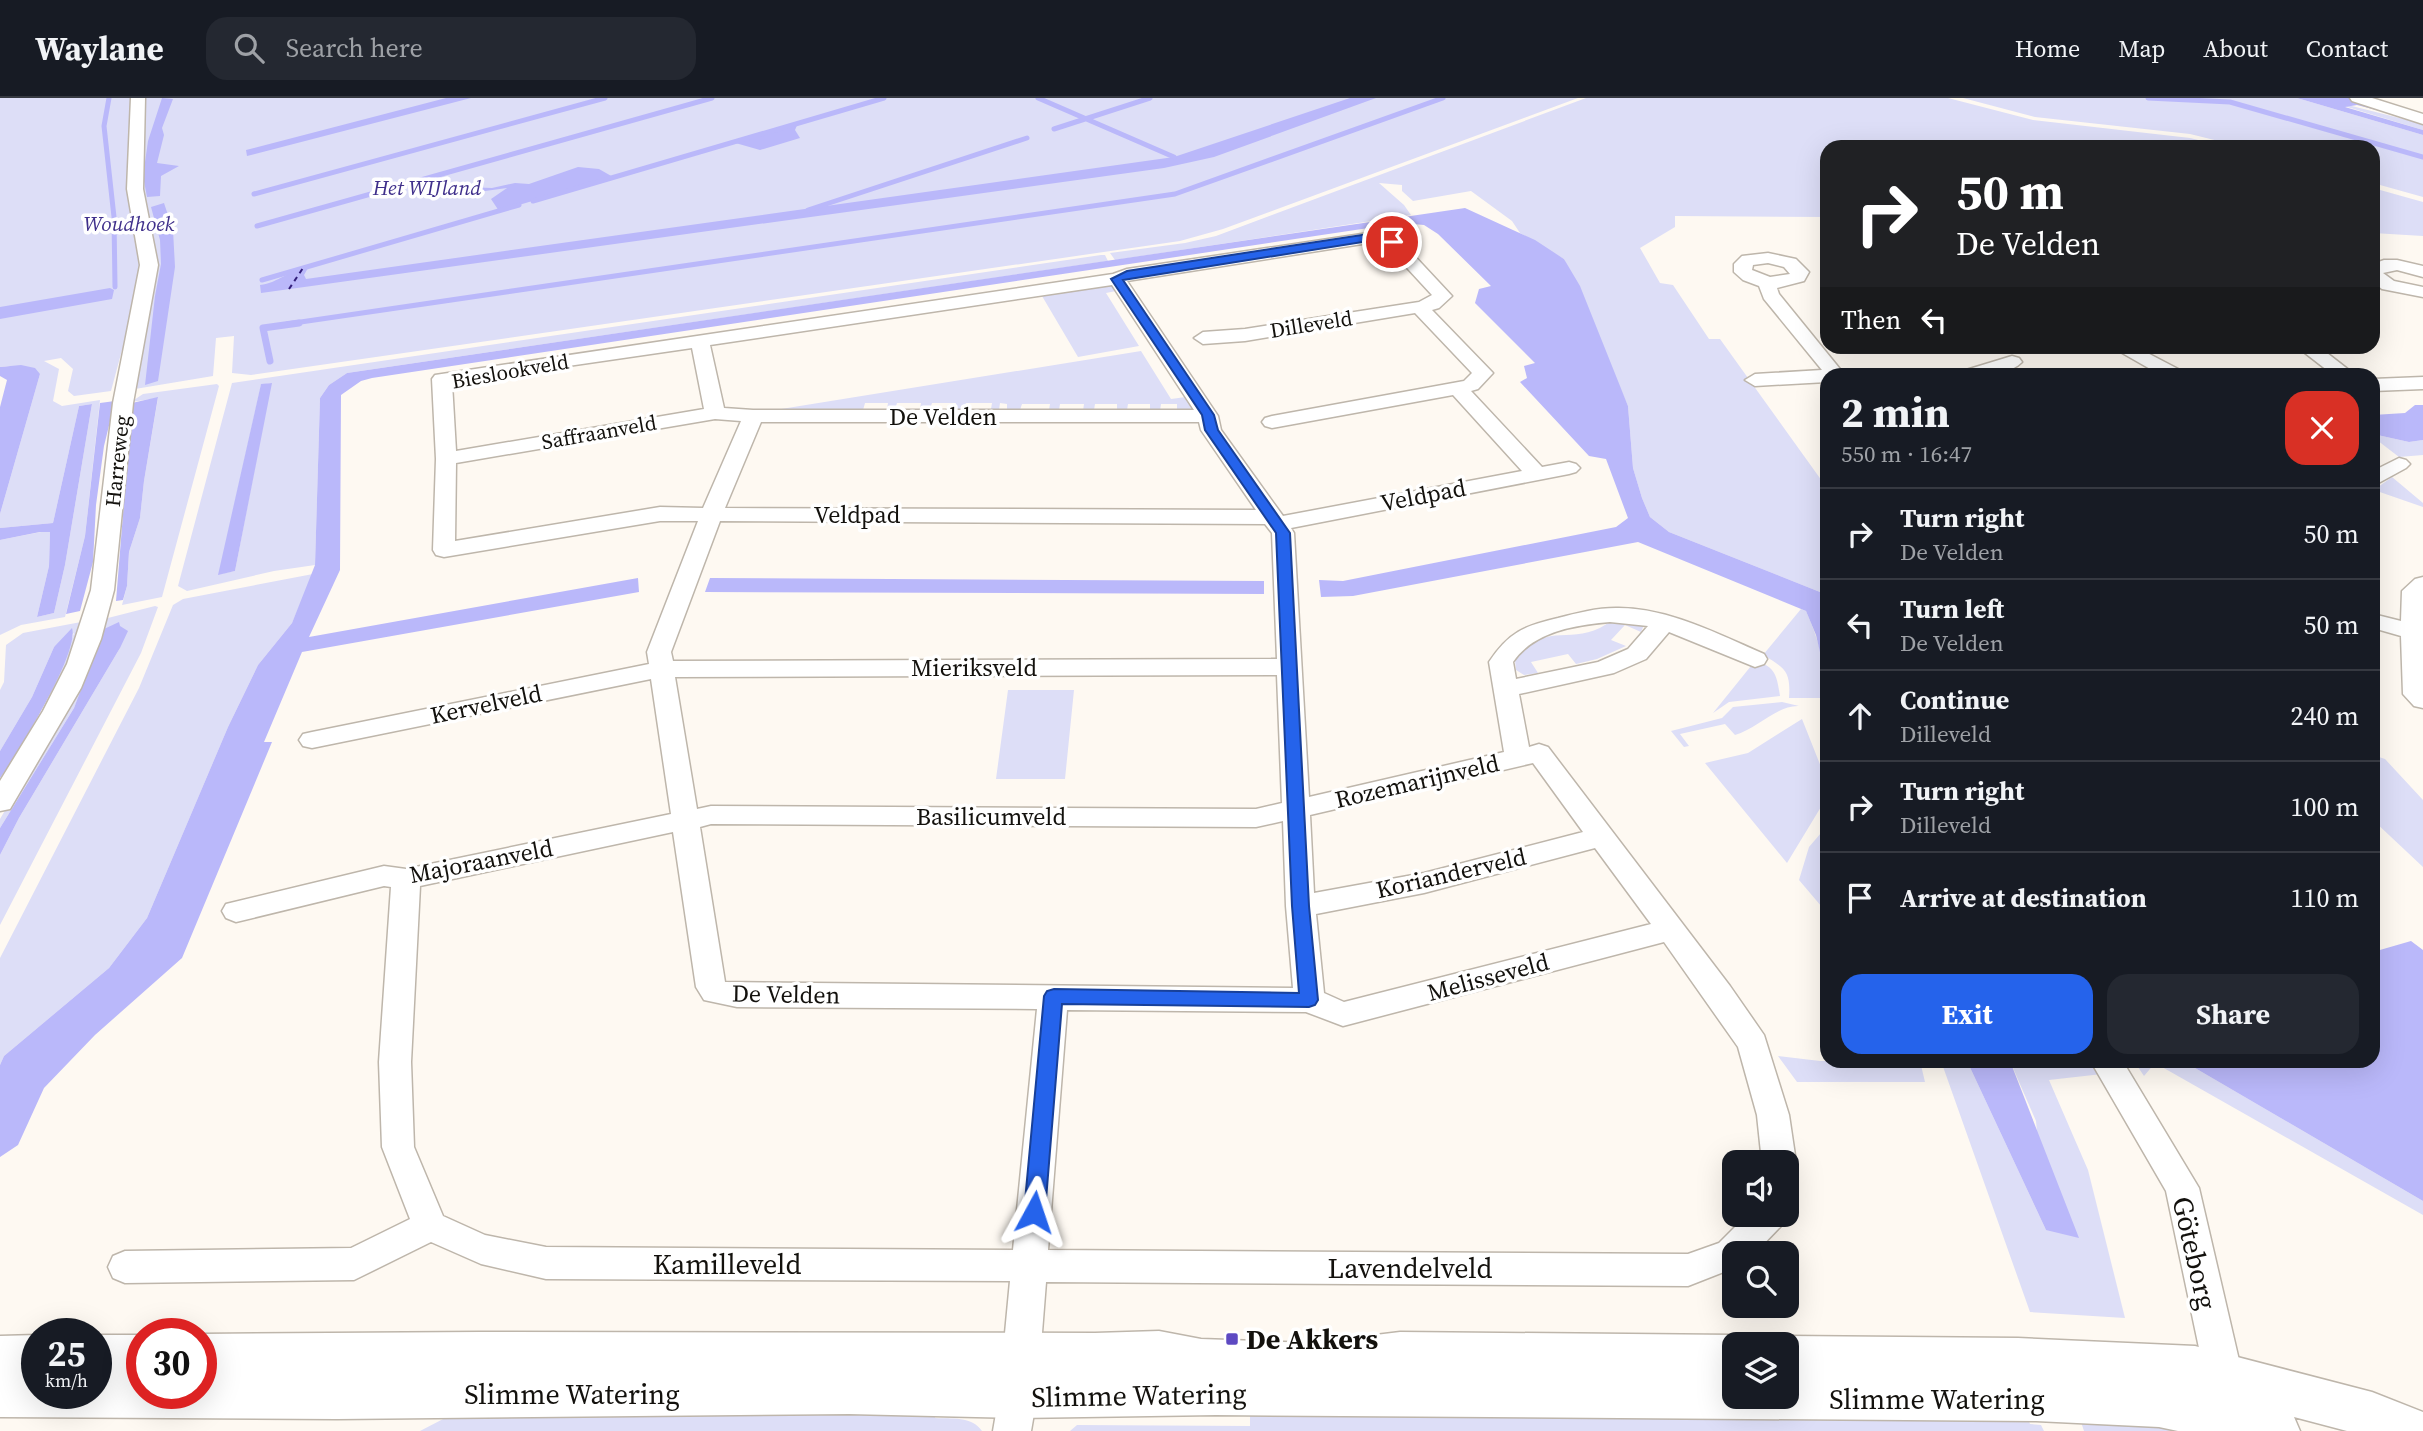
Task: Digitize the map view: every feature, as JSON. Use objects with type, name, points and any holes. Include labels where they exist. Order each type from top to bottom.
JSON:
[{"type":"street","name":"Harreweg","points":[[0,803],[55,713],[78,667],[97,614],[111,522],[120,422],[149,265],[149,246],[137,205],[135,187],[138,98]]},
{"type":"street","points":[[2357,98],[2423,119]]},
{"type":"street","points":[[1309,1000],[1300,906],[1283,533],[1212,430],[1208,415],[1117,279],[1127,274],[1375,237],[1389,239],[1443,296],[1433,304],[1419,307]]},
{"type":"street","points":[[2380,268],[2393,265],[2423,272]]},
{"type":"street","name":"Bieslookveld","points":[[444,550],[446,459],[442,379],[1117,279]]},
{"type":"street","points":[[2380,279],[2388,285],[2423,292]]},
{"type":"street","points":[[1767,282],[1770,295],[1830,368]]},
{"type":"street","points":[[1272,422],[1471,385],[1483,373],[1419,307]]},
{"type":"street","name":"Dilleveld","points":[[1202,338],[1245,335],[1419,307]]},
{"type":"street","points":[[700,342],[715,413]]},
{"type":"street","points":[[2134,354],[2161,368]]},
{"type":"street","points":[[2316,354],[2336,368]]},
{"type":"street","points":[[1992,368],[2012,362]]},
{"type":"street","points":[[1755,380],[1820,376]]},
{"type":"street","points":[[2380,385],[2423,383]]},
{"type":"street","points":[[1458,387],[1536,473]]},
{"type":"street","name":"Saffraanveld","points":[[446,459],[715,413],[753,416]]},
{"type":"street","name":"De Velden","points":[[1208,415],[753,416],[712,513],[659,652],[711,986],[715,992],[737,995],[1309,1000]]},
{"type":"street","points":[[2380,476],[2399,464]]},
{"type":"street","name":"Veldpad","points":[[444,550],[660,514],[1275,521],[1569,468]]},
{"type":"street","points":[[2423,584],[2414,591],[2418,632],[2416,694],[2423,700]]},
{"type":"street","points":[[1755,659],[1664,623],[1625,614],[1587,618],[1533,630],[1511,645],[1501,662],[1505,689],[1528,755],[1601,837],[1668,930],[1719,994],[1753,1044],[1773,1115],[1777,1150]]},
{"type":"street","points":[[1505,689],[1605,668],[1637,654],[1664,623]]},
{"type":"street","points":[[2380,623],[2418,632]]},
{"type":"street","name":"Mieriksveld","points":[[660,669],[1289,667]]},
{"type":"street","name":"Kervelveld","points":[[312,740],[660,669]]},
{"type":"street","name":"Rozemarijnveld","points":[[1296,809],[1528,755]]},
{"type":"street","name":"Basilicumveld","points":[[685,818],[711,815],[1256,818],[1296,809]]},
{"type":"street","name":"Majoraanveld","points":[[236,911],[384,876],[406,880],[685,818]]},
{"type":"street","name":"Korianderveld","points":[[1300,906],[1424,883],[1601,837]]},
{"type":"street","points":[[125,1267],[354,1264],[430,1226],[398,1147],[395,1062],[406,880]]},
{"type":"street","name":"Melisseveld","points":[[1309,1000],[1343,1014],[1668,930]]},
{"type":"street","points":[[1018,1394],[1054,996]]},
{"type":"street","name":"Göteborg","points":[[2110,1068],[2182,1188],[2223,1376],[2255,1426]]},
{"type":"street","name":"Kamilleveld","points":[[430,1226],[481,1249],[546,1263],[1030,1266]]},
{"type":"street","name":"Lavendelveld","points":[[1030,1266],[1688,1270],[1731,1254],[1757,1227]]},
{"type":"street","name":"Slimme Watering","points":[[217,1356],[480,1353],[1018,1394],[1159,1352],[1201,1361],[1310,1365],[1400,1354],[1722,1357]]},
{"type":"street","points":[[0,1358],[21,1357]]},
{"type":"street","name":"Slimme Watering","points":[[1799,1358],[2057,1361],[2195,1368],[2372,1415],[2412,1431]]},
{"type":"street","name":"Slimme Watering","points":[[0,1395],[350,1397],[849,1392],[2058,1399],[2159,1404],[2255,1426]]},
{"type":"green space","name":"Woudhoek","points":[[0,98],[1578,98],[1223,229],[1180,241],[251,375],[232,373],[234,336],[216,338],[213,376],[135,389],[140,348],[122,350],[111,391],[74,396],[68,391],[73,369],[61,358],[44,361],[59,369],[53,401],[62,406],[100,400],[85,536],[65,617],[21,625],[0,635],[0,540],[50,532],[49,566],[37,617],[54,613],[65,565],[92,404],[79,406],[53,523],[0,528],[0,514],[40,374],[8,366],[0,367]]},
{"type":"green space","points":[[1586,98],[1948,98],[2033,120],[2198,140],[1820,140],[1820,217],[1675,216],[1675,227],[1640,248],[1660,283],[1673,285],[1709,339],[1720,339],[1820,478],[1820,592],[1669,532],[1650,517],[1633,468],[1628,406],[1564,259],[1520,233],[1512,221],[1471,191],[1413,201],[1402,191],[1402,185],[1379,183],[1404,205],[1411,215],[1115,260],[1110,253],[1216,236]]},
{"type":"green space","points":[[1963,98],[2297,98],[2423,135],[2423,197],[2380,185],[2380,140],[2214,140],[2190,134],[2035,117]]},
{"type":"green space","points":[[2344,106],[2423,124],[2423,130]]},
{"type":"green space","points":[[2380,190],[2423,202],[2423,236],[2380,233]]},
{"type":"green space","points":[[1101,255],[1105,255],[1108,261],[347,373],[329,385],[320,398],[315,565],[274,571],[187,591],[178,586],[232,383]],"holes":[[[271,383],[235,571],[219,574],[261,385]]]},
{"type":"green space","points":[[1098,284],[1113,285],[1116,291],[1106,293],[1139,346],[1078,357],[1042,296]]},
{"type":"green space","points":[[1141,351],[1171,399],[1186,397],[1196,412],[1177,412],[1177,404],[1161,404],[1160,411],[1150,411],[1150,404],[1128,404],[1127,410],[1117,410],[1117,404],[1095,404],[1094,410],[1083,411],[1084,404],[1060,404],[1059,410],[1049,410],[1050,404],[1022,404],[1020,410],[1007,410],[1007,404],[1000,403],[999,410],[991,409],[992,403],[966,403],[964,409],[955,409],[956,403],[932,403],[930,409],[920,409],[921,403],[897,403],[895,409],[887,409],[888,403],[865,403],[863,410],[775,410]]},
{"type":"green space","points":[[217,384],[219,386],[162,597],[122,605],[127,586],[129,552],[140,518],[158,398],[131,402],[143,394]]},
{"type":"green space","points":[[2380,436],[2409,442],[2423,440],[2423,455],[2399,457],[2380,442]]},
{"type":"green space","points":[[2392,477],[2423,503],[2423,507],[2380,492],[2380,486]]},
{"type":"green space","points":[[313,574],[292,623],[258,665],[228,727],[147,918],[109,968],[4,1056],[0,1065],[0,958],[139,688],[173,605],[183,599]]},
{"type":"green space","points":[[158,607],[141,653],[0,925],[0,855],[19,818],[120,648],[86,679],[74,708],[0,828],[0,819],[27,773],[104,619]]},
{"type":"green space","points":[[1801,609],[1806,611],[1820,649],[1820,698],[1789,698],[1789,682],[1785,671],[1763,655]]},
{"type":"green space","points":[[1612,620],[1644,625],[1641,632],[1625,625],[1611,640],[1626,646],[1597,659],[1576,664],[1568,654],[1531,662],[1538,673],[1524,675],[1516,670],[1515,660],[1538,640],[1550,636],[1586,633],[1599,629]]},
{"type":"green space","points":[[81,622],[64,682],[0,787],[4,773],[26,740],[50,695],[74,633],[54,647],[32,697],[0,751],[0,690],[4,682],[6,645],[23,633]]},
{"type":"green space","points":[[1755,661],[1767,666],[1774,673],[1780,696],[1729,702],[1713,713]]},
{"type":"green space","points":[[1008,690],[1074,690],[1065,779],[996,779]]},
{"type":"green space","points":[[1782,702],[1799,706],[1783,709],[1735,735],[1725,724],[1680,734],[1689,746],[1684,747],[1671,731],[1722,718],[1733,707]]},
{"type":"green space","points":[[1802,719],[1820,764],[1820,809],[1787,863],[1705,763],[1748,753]]},
{"type":"green space","points":[[2380,757],[2385,759],[2423,800],[2423,867],[2380,827]]},
{"type":"green space","points":[[1820,834],[1820,905],[1799,880],[1809,847]]},
{"type":"green space","points":[[1778,1056],[1820,1061],[1820,1068],[1922,1068],[1925,1082],[1797,1082]]},
{"type":"green space","points":[[1943,1068],[1970,1068],[2046,1230],[2036,1121],[2013,1068],[2098,1068],[2102,1074],[2049,1080],[2088,1170],[2125,1318],[2030,1312]]},
{"type":"green space","points":[[2139,1068],[2151,1068],[2144,1076]]},
{"type":"green space","points":[[2164,1068],[2195,1068],[2423,1201],[2423,1215]]},
{"type":"green space","points":[[1250,1406],[2024,1410],[2030,1424],[2041,1425],[2044,1431],[1070,1431],[1077,1425],[1250,1426]]},
{"type":"green space","points":[[936,1408],[935,1418],[967,1421],[982,1431],[420,1431],[447,1417]]},
{"type":"green space","points":[[2078,1413],[2225,1431],[2084,1431]]},
{"type":"water","points":[[162,98],[173,99],[162,128],[164,135],[157,163],[179,166],[161,176],[160,196],[147,197],[143,176],[148,141]]},
{"type":"water","points":[[446,98],[471,98],[247,156],[246,150]]},
{"type":"water","points":[[1350,98],[1376,98],[1214,157],[1164,168],[261,293],[260,285],[301,269],[308,268],[304,275],[306,279],[1174,157]]},
{"type":"water","points":[[2297,98],[2350,98],[2384,112],[2357,105],[2345,107],[2423,130],[2423,135]]},
{"type":"water","points":[[798,123],[795,130],[800,138],[760,150],[732,142]]},
{"type":"water","points":[[578,167],[599,169],[613,177],[499,211],[491,199],[507,188],[485,191],[407,191],[442,186],[492,188],[515,183],[529,184]]},
{"type":"water","points":[[164,203],[173,230],[175,267],[158,381],[145,385],[161,264],[160,240],[151,207]]},
{"type":"water","points":[[1465,208],[1535,240],[1564,259],[1580,286],[1628,406],[1633,468],[1650,517],[1669,532],[1820,592],[1820,652],[1806,611],[1638,542],[1353,596],[1321,597],[1319,580],[1343,581],[1616,527],[1628,518],[1606,459],[1589,456],[1520,382],[1527,378],[1524,366],[1535,363],[1475,303],[1479,289],[1491,286],[1438,234],[1424,225],[1402,223],[361,381],[341,395],[340,570],[309,637],[638,578],[639,592],[302,652],[264,742],[272,742],[182,958],[95,1035],[44,1088],[18,1145],[0,1157],[0,1065],[4,1056],[109,968],[147,918],[228,727],[258,665],[292,623],[315,565],[320,398],[329,385],[347,373]]},
{"type":"water","points":[[110,288],[114,290],[112,299],[0,319],[0,307]]},
{"type":"water","points":[[21,365],[35,368],[40,374],[0,514],[0,407],[7,380],[0,376],[0,367]]},
{"type":"water","points":[[272,383],[235,571],[218,575],[261,384]]},
{"type":"water","points":[[158,397],[140,518],[129,552],[127,586],[123,600],[116,601],[132,403]]},
{"type":"water","points":[[115,401],[104,446],[96,505],[93,562],[80,611],[66,614],[85,536],[100,403]]},
{"type":"water","points":[[92,404],[65,565],[54,613],[37,617],[49,566],[50,532],[0,540],[0,528],[53,523],[79,406]]},
{"type":"water","points":[[2415,405],[2423,405],[2423,440],[2409,442],[2380,436],[2380,415],[2405,413]]},
{"type":"water","points":[[710,578],[1264,581],[1264,594],[705,592]]},
{"type":"water","points":[[119,622],[120,626],[128,631],[120,648],[19,818],[0,855],[0,828],[74,708],[104,629]]},
{"type":"water","points":[[72,628],[67,658],[57,680],[20,748],[0,778],[0,751],[32,697],[54,647]]},
{"type":"water","points":[[2411,941],[2423,950],[2423,1201],[2195,1068],[2380,1068],[2380,950]]},
{"type":"water","points":[[1970,1068],[2013,1068],[2079,1238],[2046,1230]]},
{"type":"waterway","points":[[109,98],[104,126],[114,217],[115,287]]},
{"type":"waterway","points":[[254,194],[605,98]]},
{"type":"waterway","points":[[257,226],[712,98]]},
{"type":"waterway","points":[[533,201],[884,98]]},
{"type":"waterway","points":[[1038,98],[1086,119]]},
{"type":"waterway","points":[[1086,119],[1150,98]]},
{"type":"waterway","points":[[287,324],[1175,194],[1443,98]]},
{"type":"waterway","points":[[2148,98],[2230,102],[2363,140]]},
{"type":"waterway","points":[[1054,129],[1086,119]]},
{"type":"waterway","points":[[1086,119],[1174,157]]},
{"type":"waterway","points":[[808,210],[1027,138]]},
{"type":"waterway","points":[[2380,145],[2423,157]]},
{"type":"waterway","points":[[262,280],[519,205]]},
{"type":"waterway","points":[[270,361],[263,328],[299,323]]},
{"type":"ferry route","points":[[289,289],[303,268]]},
{"type":"place","name":"De Akkers","points":[[1232,1339]]},
{"type":"route","points":[[1034,1212],[1054,996],[1309,1000],[1300,906],[1283,533],[1212,430],[1208,415],[1117,279],[1127,274],[1375,237],[1392,242]]},
{"type":"park label","name":"Het WIJland","points":[[427,187]]}]
